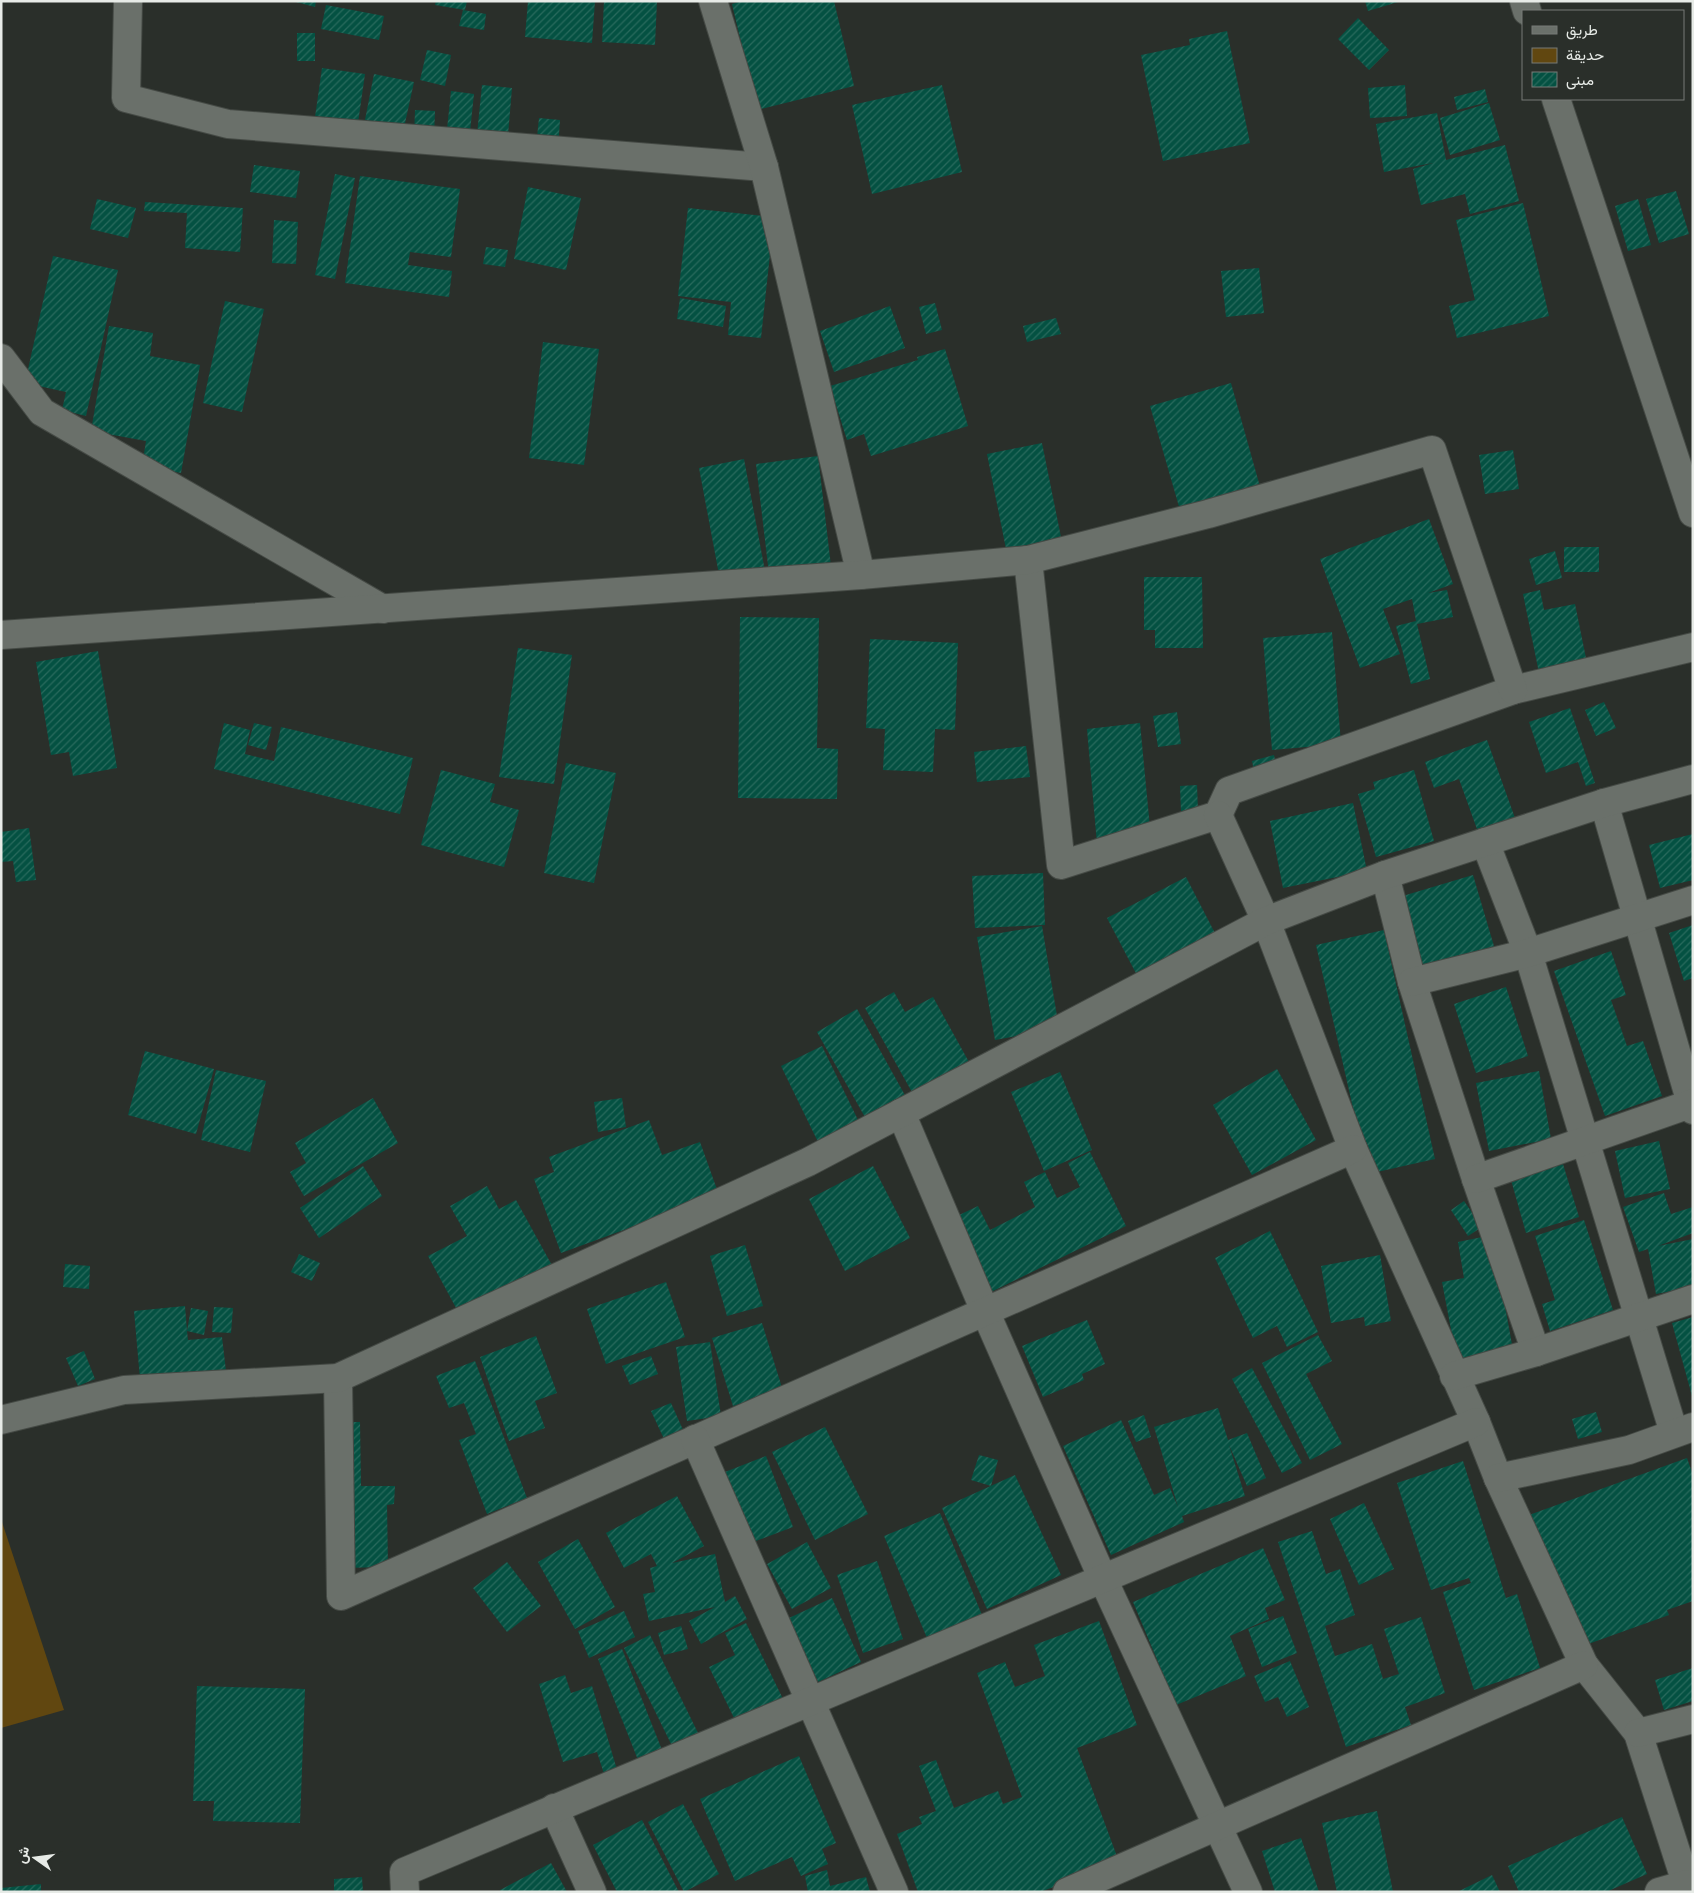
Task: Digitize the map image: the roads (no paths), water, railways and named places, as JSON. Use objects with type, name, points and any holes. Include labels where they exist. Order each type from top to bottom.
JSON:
[{"type":"street","points":[[128,1],[126,98],[228,124],[764,167]]},
{"type":"street","points":[[713,1],[764,167],[861,575]]},
{"type":"street","points":[[1556,100],[1693,513]]},
{"type":"street","points":[[1,358],[42,412],[383,609]]},
{"type":"street","points":[[1,635],[861,575],[1028,560],[1208,514],[1432,450],[1512,690]]},
{"type":"street","points":[[1028,560],[1061,865],[1218,815]]},
{"type":"street","points":[[1659,1892],[1688,1888],[1638,1733],[1584,1665],[1498,1478],[1476,1422],[1353,1149],[1266,921],[1218,815],[1229,790],[1512,690],[1693,647]]},
{"type":"street","points":[[1,1420],[124,1390],[338,1378],[799,1166],[1266,921],[1385,875],[1604,803],[1693,779]]},
{"type":"street","points":[[1476,1179],[1692,1106],[1604,803]]},
{"type":"street","points":[[1485,842],[1528,953],[1584,1141],[1640,1317],[1684,1430],[1629,1450],[1498,1478]]},
{"type":"street","points":[[1385,875],[1412,982],[1476,1179],[1536,1352]]},
{"type":"street","points":[[1412,982],[1528,953],[1693,900]]},
{"type":"street","points":[[901,1113],[985,1312],[1102,1577],[1248,1892]]},
{"type":"street","points":[[338,1378],[341,1596],[1353,1149]]},
{"type":"street","points":[[1454,1376],[1536,1352],[1693,1300]]},
{"type":"street","points":[[405,1892],[404,1872],[1102,1577],[1476,1422]]},
{"type":"street","points":[[695,1439],[894,1892]]},
{"type":"street","points":[[1068,1892],[1584,1665]]},
{"type":"street","points":[[1638,1733],[1693,1719]]},
{"type":"street","points":[[554,1808],[592,1892]]}]
